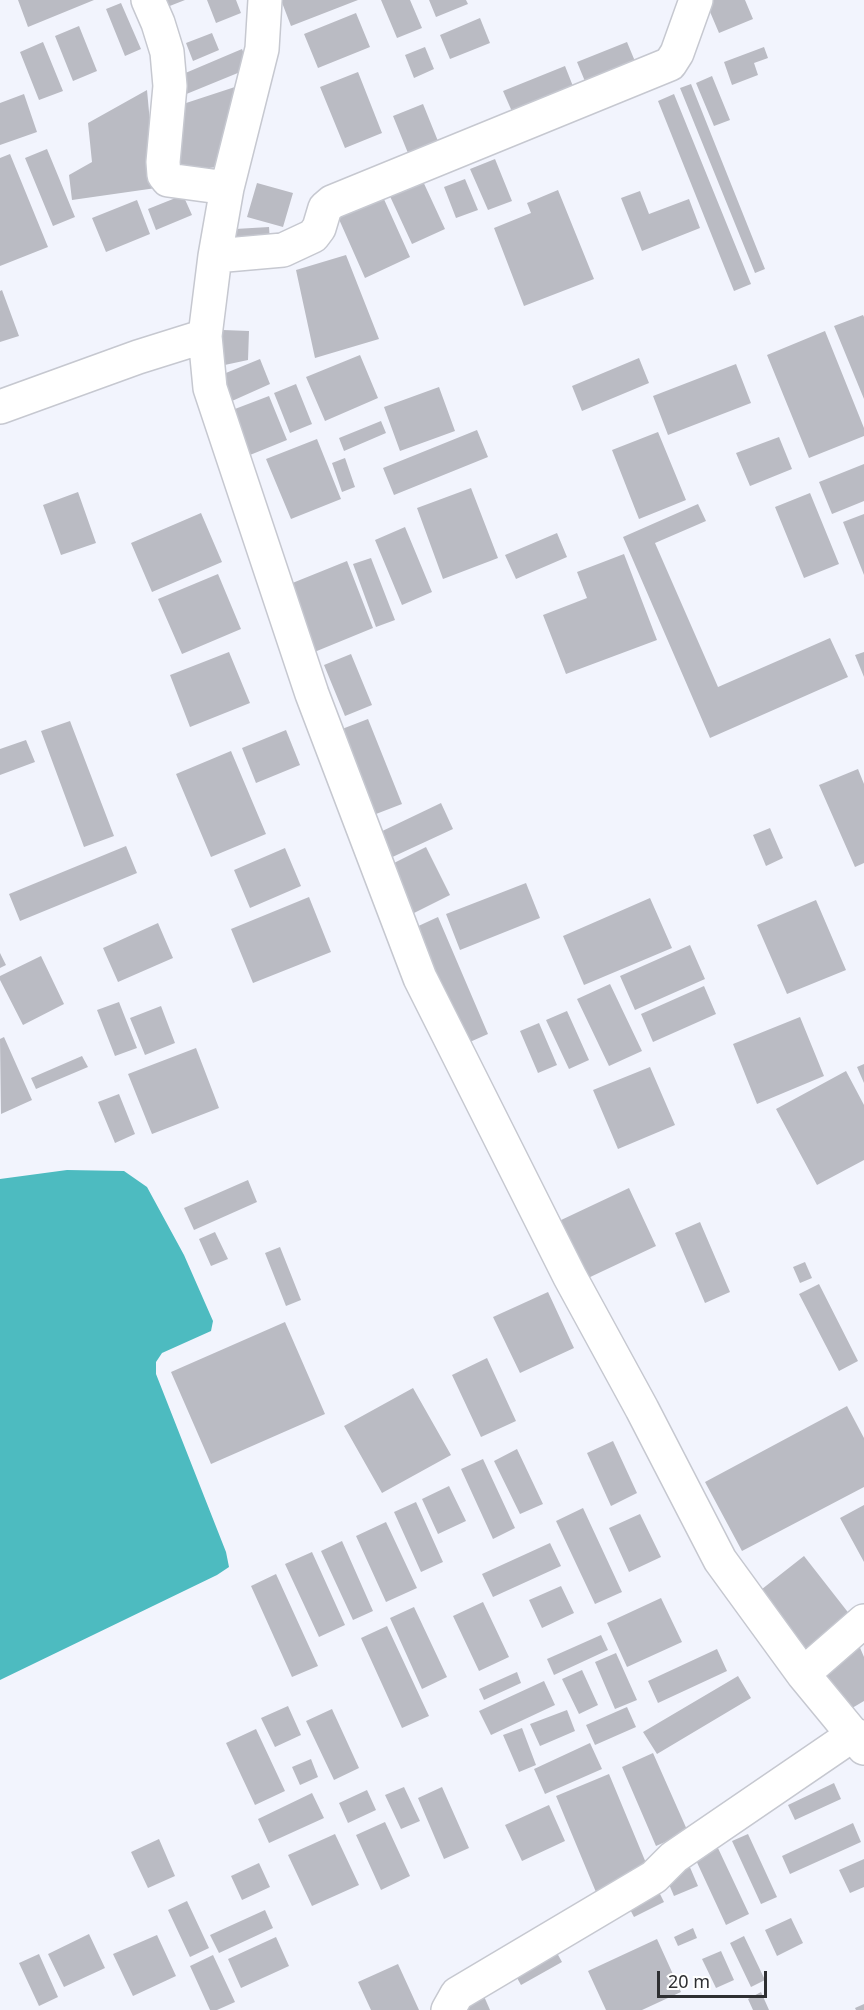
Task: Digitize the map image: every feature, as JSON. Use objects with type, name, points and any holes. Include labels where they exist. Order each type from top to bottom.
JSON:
[{"type":"street","points":[[148,0],[167,52],[170,86],[164,175],[168,180],[227,188]]},
{"type":"street","points":[[265,0],[262,49],[227,188],[215,256],[205,336],[210,388],[301,660],[420,978],[570,1277],[720,1560],[803,1674],[859,1741],[674,1857],[654,1877],[457,1994],[448,2010]]},
{"type":"street","points":[[215,256],[282,250],[313,236],[319,228],[325,208],[332,202],[670,64],[677,53],[696,0]]},
{"type":"street","points":[[0,407],[138,357],[205,336]]},
{"type":"street","points":[[803,1674],[864,1621]]},
{"type":"water","points":[[67,1170],[124,1171],[147,1187],[184,1255],[213,1321],[211,1331],[162,1353],[156,1362],[156,1374],[226,1552],[229,1567],[217,1575],[0,1680],[0,1179]]},
{"type":"building","points":[[18,0],[94,0],[28,27]]},
{"type":"building","points":[[152,0],[185,0],[157,11]]},
{"type":"building","points":[[207,0],[236,0],[241,13],[216,23]]},
{"type":"building","points":[[281,0],[358,0],[291,26]]},
{"type":"building","points":[[381,0],[410,0],[422,28],[397,38]]},
{"type":"building","points":[[429,0],[466,0],[468,4],[436,17]]},
{"type":"building","points":[[705,0],[745,0],[753,19],[719,33]]},
{"type":"building","points":[[121,3],[141,49],[125,56],[106,9]]},
{"type":"building","points":[[356,13],[370,47],[318,68],[304,34]]},
{"type":"building","points":[[480,18],[490,43],[450,59],[440,35]]},
{"type":"building","points":[[79,26],[97,71],[73,81],[55,36]]},
{"type":"building","points":[[212,33],[219,50],[193,61],[186,43]]},
{"type":"building","points":[[43,42],[63,91],[39,100],[20,52]]},
{"type":"building","points":[[627,42],[639,71],[589,91],[577,62]]},
{"type":"building","points":[[425,47],[434,69],[414,78],[405,55]]},
{"type":"building","points":[[764,47],[768,58],[754,63],[758,75],[732,85],[724,62]]},
{"type":"building","points":[[242,49],[250,68],[184,95],[176,77]]},
{"type":"building","points":[[565,66],[578,99],[517,123],[503,91]]},
{"type":"building","points":[[358,72],[382,133],[345,148],[320,87]]},
{"type":"building","points":[[712,76],[730,120],[714,126],[696,83]]},
{"type":"building","points":[[691,84],[765,269],[755,273],[680,88]]},
{"type":"building","points":[[241,85],[217,167],[179,172],[180,105]]},
{"type":"building","points":[[147,90],[156,188],[72,200],[69,175],[92,162],[88,123]]},
{"type":"building","points":[[24,94],[37,132],[0,145],[0,103]]},
{"type":"building","points":[[674,94],[751,284],[734,291],[658,101]]},
{"type":"building","points":[[423,104],[442,151],[412,163],[393,116]]},
{"type":"building","points":[[47,149],[75,217],[53,226],[25,158]]},
{"type":"building","points":[[10,154],[48,247],[0,266],[0,158]]},
{"type":"building","points":[[495,159],[512,201],[488,210],[470,169]]},
{"type":"building","points":[[421,177],[445,229],[412,244],[388,192]]},
{"type":"building","points":[[465,179],[478,210],[456,218],[444,187]]},
{"type":"building","points":[[257,183],[293,193],[283,227],[247,217]]},
{"type":"building","points":[[558,190],[594,279],[524,306],[494,228],[531,213],[527,203]]},
{"type":"building","points":[[640,191],[649,214],[689,199],[700,228],[642,251],[621,198]]},
{"type":"building","points":[[183,195],[192,215],[156,230],[148,209]]},
{"type":"building","points":[[383,197],[410,257],[365,278],[338,217]]},
{"type":"building","points":[[137,200],[150,234],[106,252],[92,218]]},
{"type":"building","points":[[269,227],[270,242],[236,245],[235,229]]},
{"type":"building","points":[[346,255],[379,339],[315,358],[296,270]]},
{"type":"building","points":[[2,290],[19,336],[0,342],[0,291]]},
{"type":"building","points":[[863,315],[864,317],[864,399],[834,326]]},
{"type":"building","points":[[223,330],[249,331],[248,360],[220,366]]},
{"type":"building","points":[[825,331],[864,428],[864,436],[809,458],[767,355]]},
{"type":"building","points":[[360,355],[378,398],[325,421],[306,377]]},
{"type":"building","points":[[639,358],[649,383],[582,411],[572,386]]},
{"type":"building","points":[[260,359],[270,384],[232,401],[221,375]]},
{"type":"building","points":[[736,364],[751,403],[668,435],[653,396]]},
{"type":"building","points":[[296,384],[312,424],[290,433],[274,393]]},
{"type":"building","points":[[439,387],[455,431],[400,451],[384,407]]},
{"type":"building","points":[[269,396],[287,440],[245,457],[227,412]]},
{"type":"building","points":[[381,421],[386,433],[344,451],[339,438]]},
{"type":"building","points":[[477,430],[488,457],[394,495],[383,468]]},
{"type":"building","points":[[658,432],[686,500],[639,519],[612,450]]},
{"type":"building","points":[[779,437],[792,469],[750,486],[736,453]]},
{"type":"building","points":[[317,439],[341,499],[291,519],[266,459]]},
{"type":"building","points":[[345,458],[355,487],[342,492],[332,463]]},
{"type":"building","points":[[864,464],[864,501],[832,514],[819,482]]},
{"type":"building","points":[[471,488],[498,558],[443,579],[417,508]]},
{"type":"building","points":[[78,492],[96,543],[61,555],[43,505]]},
{"type":"building","points":[[810,493],[839,564],[804,578],[775,507]]},
{"type":"building","points":[[698,504],[706,521],[655,543],[718,687],[830,638],[848,677],[710,738],[623,537]]},
{"type":"building","points":[[201,513],[222,562],[152,592],[131,543]]},
{"type":"building","points":[[864,514],[864,575],[843,522]]},
{"type":"building","points":[[405,527],[432,592],[402,605],[375,540]]},
{"type":"building","points":[[557,533],[567,557],[516,579],[505,555]]},
{"type":"building","points":[[624,554],[657,640],[566,674],[543,615],[587,598],[577,572]]},
{"type":"building","points":[[371,558],[395,620],[376,627],[353,564]]},
{"type":"building","points":[[347,561],[373,628],[312,653],[285,586]]},
{"type":"building","points":[[218,574],[241,629],[182,654],[158,599]]},
{"type":"building","points":[[229,652],[250,703],[190,727],[170,675]]},
{"type":"building","points":[[864,652],[864,677],[855,655]]},
{"type":"building","points":[[351,654],[372,705],[345,716],[324,665]]},
{"type":"building","points":[[368,719],[402,804],[376,814],[342,729]]},
{"type":"building","points":[[70,721],[114,836],[84,847],[41,731]]},
{"type":"building","points":[[286,730],[300,765],[256,783],[242,748]]},
{"type":"building","points":[[26,740],[35,762],[0,775],[0,749]]},
{"type":"building","points":[[231,751],[266,834],[211,857],[176,774]]},
{"type":"building","points":[[858,769],[864,784],[864,863],[855,867],[819,785]]},
{"type":"building","points":[[441,803],[453,829],[386,860],[374,835]]},
{"type":"building","points":[[770,828],[783,858],[766,866],[753,835]]},
{"type":"building","points":[[126,846],[137,873],[20,921],[9,894]]},
{"type":"building","points":[[426,847],[450,895],[414,913],[390,865]]},
{"type":"building","points":[[285,848],[301,886],[250,908],[234,870]]},
{"type":"building","points":[[526,883],[540,918],[460,950],[446,914]]},
{"type":"building","points":[[309,897],[331,952],[253,983],[231,929]]},
{"type":"building","points":[[650,898],[672,948],[584,985],[563,936]]},
{"type":"building","points":[[816,900],[846,970],[787,994],[757,925]]},
{"type":"building","points":[[438,917],[488,1034],[463,1045],[414,928]]},
{"type":"building","points":[[158,923],[173,958],[118,982],[103,948]]},
{"type":"building","points":[[690,945],[705,979],[635,1010],[620,976]]},
{"type":"building","points":[[0,953],[6,965],[0,968]]},
{"type":"building","points":[[41,956],[64,1004],[23,1025],[0,976]]},
{"type":"building","points":[[610,984],[642,1051],[609,1066],[577,999]]},
{"type":"building","points":[[704,986],[716,1014],[653,1042],[641,1014]]},
{"type":"building","points":[[119,1002],[137,1048],[115,1056],[97,1010]]},
{"type":"building","points":[[161,1006],[175,1043],[145,1055],[130,1018]]},
{"type":"building","points":[[567,1011],[589,1060],[569,1069],[546,1020]]},
{"type":"building","points":[[800,1017],[824,1076],[757,1104],[733,1044]]},
{"type":"building","points":[[539,1023],[557,1065],[538,1073],[520,1031]]},
{"type":"building","points":[[4,1037],[32,1100],[1,1114],[0,1039]]},
{"type":"building","points":[[196,1048],[219,1108],[152,1134],[128,1074]]},
{"type":"building","points":[[82,1056],[88,1067],[36,1089],[31,1078]]},
{"type":"building","points":[[864,1064],[864,1083],[857,1067]]},
{"type":"building","points":[[650,1067],[675,1125],[618,1149],[593,1090]]},
{"type":"building","points":[[846,1071],[864,1105],[864,1160],[817,1185],[776,1109]]},
{"type":"building","points":[[119,1094],[135,1134],[115,1143],[98,1102]]},
{"type":"building","points":[[248,1180],[257,1202],[194,1230],[184,1208]]},
{"type":"building","points":[[629,1188],[656,1246],[586,1279],[559,1221]]},
{"type":"building","points":[[700,1222],[730,1292],[705,1303],[675,1233]]},
{"type":"building","points":[[215,1232],[228,1259],[211,1266],[199,1239]]},
{"type":"building","points":[[280,1247],[301,1300],[286,1306],[265,1253]]},
{"type":"building","points":[[805,1262],[812,1278],[800,1283],[793,1267]]},
{"type":"building","points":[[819,1284],[858,1361],[839,1371],[799,1294]]},
{"type":"building","points":[[548,1292],[574,1348],[520,1373],[493,1317]]},
{"type":"building","points":[[285,1322],[325,1414],[211,1464],[171,1372]]},
{"type":"building","points":[[487,1358],[516,1421],[481,1437],[452,1375]]},
{"type":"building","points":[[413,1388],[451,1455],[382,1493],[344,1426]]},
{"type":"building","points":[[847,1406],[864,1438],[864,1487],[742,1551],[705,1482]]},
{"type":"building","points":[[613,1441],[637,1493],[611,1506],[587,1453]]},
{"type":"building","points":[[517,1449],[543,1504],[520,1514],[494,1461]]},
{"type":"building","points":[[483,1459],[515,1528],[493,1539],[461,1469]]},
{"type":"building","points":[[449,1486],[466,1521],[438,1534],[422,1499]]},
{"type":"building","points":[[416,1502],[443,1562],[421,1572],[394,1512]]},
{"type":"building","points":[[864,1505],[864,1562],[840,1518]]},
{"type":"building","points":[[583,1508],[622,1592],[595,1604],[556,1521]]},
{"type":"building","points":[[640,1514],[661,1557],[629,1572],[609,1528]]},
{"type":"building","points":[[386,1522],[417,1588],[386,1602],[356,1536]]},
{"type":"building","points":[[342,1541],[373,1611],[353,1620],[321,1551]]},
{"type":"building","points":[[550,1543],[561,1566],[493,1597],[482,1574]]},
{"type":"building","points":[[312,1552],[345,1625],[319,1637],[285,1564]]},
{"type":"building","points":[[804,1556],[854,1620],[807,1657],[757,1593]]},
{"type":"building","points":[[276,1574],[318,1666],[292,1677],[251,1586]]},
{"type":"building","points":[[561,1586],[574,1613],[542,1628],[529,1600]]},
{"type":"building","points":[[661,1598],[682,1642],[627,1667],[607,1623]]},
{"type":"building","points":[[483,1602],[509,1657],[479,1671],[453,1616]]},
{"type":"building","points":[[414,1607],[447,1677],[422,1689],[390,1618]]},
{"type":"building","points":[[387,1626],[429,1716],[402,1728],[361,1638]]},
{"type":"building","points":[[601,1635],[608,1650],[554,1675],[547,1659]]},
{"type":"building","points":[[858,1643],[864,1657],[864,1701],[847,1711],[822,1676]]},
{"type":"building","points":[[717,1649],[727,1671],[658,1703],[648,1681]]},
{"type":"building","points":[[616,1653],[637,1700],[615,1709],[595,1662]]},
{"type":"building","points":[[582,1670],[598,1705],[579,1714],[562,1679]]},
{"type":"building","points":[[517,1672],[521,1683],[484,1700],[479,1689]]},
{"type":"building","points":[[738,1676],[751,1698],[657,1754],[643,1732]]},
{"type":"building","points":[[544,1681],[555,1705],[491,1735],[479,1711]]},
{"type":"building","points":[[288,1706],[301,1735],[275,1747],[261,1718]]},
{"type":"building","points":[[627,1707],[636,1727],[595,1745],[586,1725]]},
{"type":"building","points":[[332,1709],[359,1768],[334,1780],[306,1721]]},
{"type":"building","points":[[567,1710],[575,1731],[540,1746],[530,1724]]},
{"type":"building","points":[[522,1728],[536,1765],[519,1772],[503,1735]]},
{"type":"building","points":[[256,1729],[285,1791],[255,1805],[226,1743]]},
{"type":"building","points":[[590,1743],[602,1769],[545,1794],[534,1769]]},
{"type":"building","points":[[653,1753],[688,1832],[656,1846],[622,1767]]},
{"type":"building","points":[[311,1759],[318,1777],[300,1785],[292,1767]]},
{"type":"building","points":[[609,1774],[651,1875],[598,1897],[556,1796]]},
{"type":"building","points":[[834,1783],[841,1799],[795,1820],[788,1805]]},
{"type":"building","points":[[404,1787],[420,1821],[401,1829],[385,1795]]},
{"type":"building","points":[[442,1787],[469,1848],[444,1859],[418,1798]]},
{"type":"building","points":[[367,1790],[376,1810],[348,1823],[339,1803]]},
{"type":"building","points":[[312,1793],[324,1818],[269,1843],[258,1819]]},
{"type":"building","points":[[549,1805],[565,1841],[522,1861],[505,1825]]},
{"type":"building","points":[[385,1822],[410,1876],[381,1890],[356,1835]]},
{"type":"building","points":[[853,1823],[861,1842],[790,1874],[782,1856]]},
{"type":"building","points":[[335,1834],[359,1885],[312,1906],[288,1855]]},
{"type":"building","points":[[748,1834],[777,1897],[761,1904],[732,1841]]},
{"type":"building","points":[[159,1839],[175,1876],[148,1888],[131,1852]]},
{"type":"building","points":[[717,1846],[749,1914],[726,1925],[694,1856]]},
{"type":"building","points":[[864,1859],[864,1887],[850,1893],[839,1870]]},
{"type":"building","points":[[259,1863],[270,1887],[242,1900],[231,1876]]},
{"type":"building","points":[[689,1865],[698,1886],[674,1896],[665,1875]]},
{"type":"building","points":[[654,1882],[664,1902],[634,1917],[624,1898]]},
{"type":"building","points":[[187,1901],[209,1948],[190,1957],[168,1910]]},
{"type":"building","points":[[265,1910],[273,1928],[219,1953],[210,1935]]},
{"type":"building","points":[[791,1918],[803,1943],[777,1956],[765,1930]]},
{"type":"building","points":[[693,1928],[697,1938],[678,1946],[674,1937]]},
{"type":"building","points":[[89,1934],[105,1968],[64,1987],[48,1954]]},
{"type":"building","points":[[157,1935],[176,1976],[133,1996],[113,1954]]},
{"type":"building","points":[[744,1936],[765,1980],[751,1987],[730,1943]]},
{"type":"building","points":[[276,1937],[289,1966],[241,1988],[228,1959]]},
{"type":"building","points":[[657,1939],[681,1992],[642,2010],[606,2010],[588,1971]]},
{"type":"building","points":[[552,1944],[562,1962],[521,1985],[511,1967]]},
{"type":"building","points":[[721,1951],[734,1980],[716,1988],[702,1959]]},
{"type":"building","points":[[39,1954],[58,1997],[39,2006],[19,1963]]},
{"type":"building","points":[[213,1955],[235,2002],[217,2010],[210,2010],[190,1966]]},
{"type":"building","points":[[398,1964],[419,2010],[371,2010],[358,1982]]},
{"type":"building","points":[[761,1992],[769,2010],[753,2010],[748,1999]]},
{"type":"building","points":[[483,1994],[490,2010],[454,2010]]},
{"type":"building","points":[[864,2004],[864,2010],[856,2010],[855,2008]]}]
